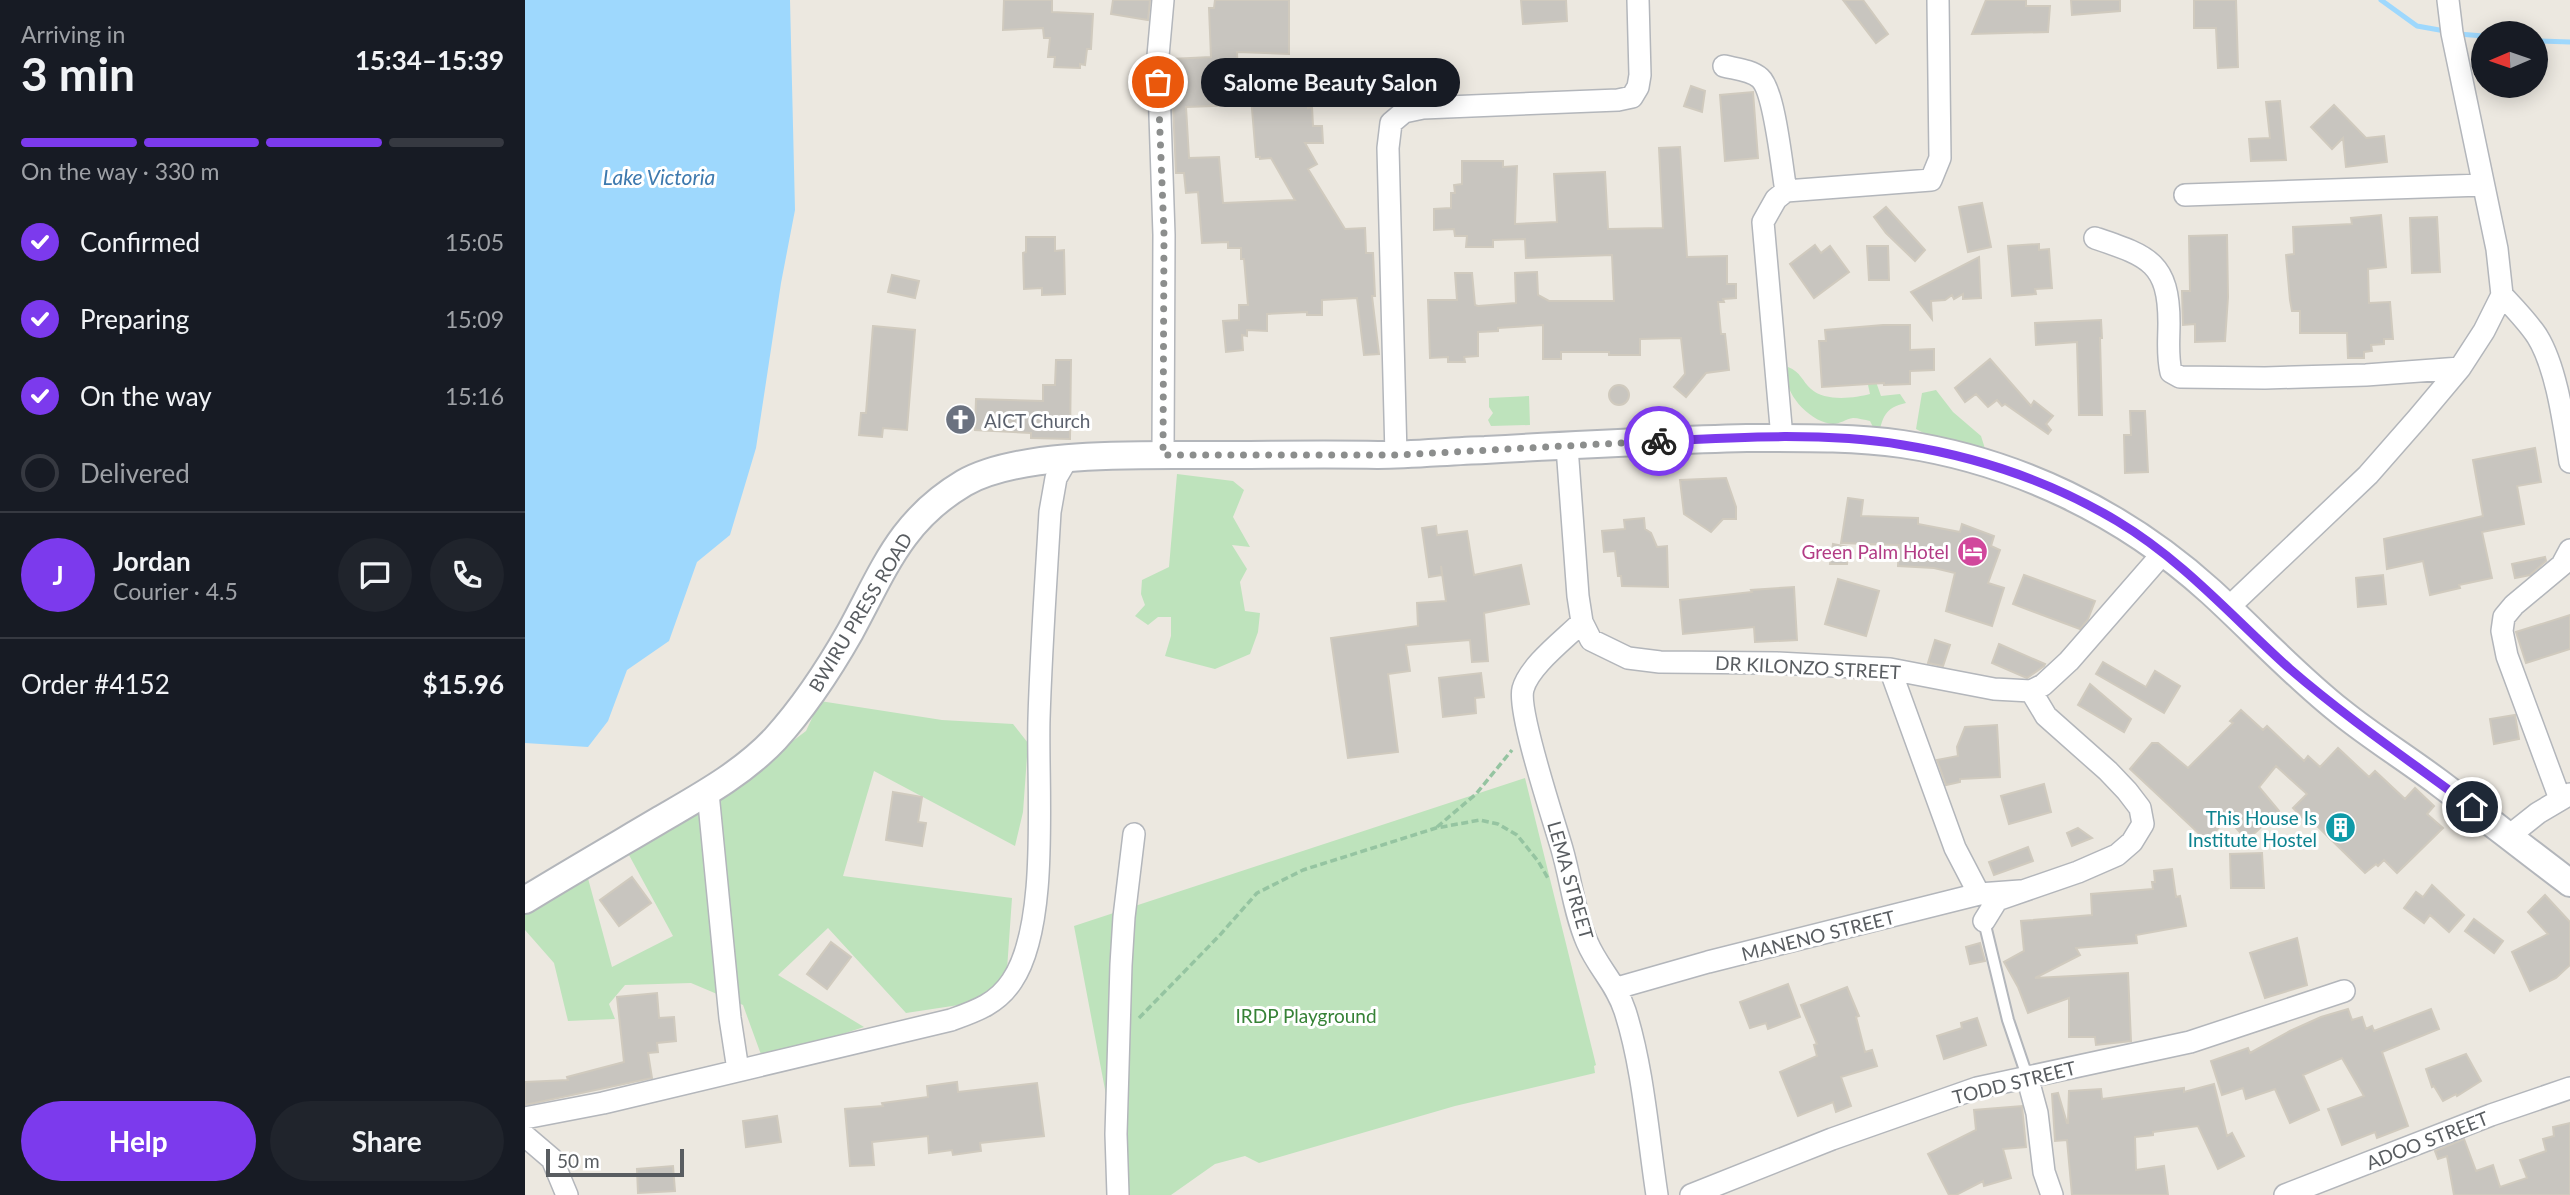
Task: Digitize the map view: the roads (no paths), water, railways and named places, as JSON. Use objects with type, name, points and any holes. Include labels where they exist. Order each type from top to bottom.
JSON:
[{"type":"street","points":[[1163,0],[1158,57],[1164,234],[1163,455]]},
{"type":"street","points":[[1396,455],[1388,148],[1391,123],[1404,112],[1423,108],[1618,100],[1632,97],[1638,87],[1640,75],[1638,0]]},
{"type":"street","points":[[1782,438],[1763,222],[1776,199],[1786,191],[1931,180],[1940,158],[1938,0]]},
{"type":"street","points":[[2228,608],[2368,475],[2460,368],[2484,331],[2502,295],[2497,249],[2452,33],[2448,0]]},
{"type":"street","points":[[1724,66],[1750,72],[1766,86],[1786,191]]},
{"type":"street","points":[[2185,194],[2483,185]]},
{"type":"street","points":[[2095,239],[2131,250],[2151,262],[2163,278],[2168,294],[2168,359],[2171,372],[2180,377],[2366,375],[2460,368]]},
{"type":"street","points":[[2502,295],[2539,338],[2547,356],[2562,412],[2570,462]]},
{"type":"street","name":"BWIRU PRESS ROAD","points":[[525,900],[708,793],[745,767],[774,740],[801,707],[848,636],[890,553],[913,524],[942,498],[971,479],[1010,466],[1067,459],[1163,455],[1396,455],[1699,439],[1782,438],[1901,444],[1986,464],[2052,487],[2117,520],[2164,552],[2343,715],[2570,883]]},
{"type":"street","points":[[1567,447],[1578,596],[1583,622]]},
{"type":"street","points":[[525,1118],[603,1103],[951,1020],[977,1011],[997,999],[1013,980],[1025,955],[1035,915],[1039,829],[1039,720],[1050,512],[1056,478],[1067,459]]},
{"type":"street","points":[[2509,836],[2565,797],[2508,656],[2502,631],[2504,617],[2563,565],[2570,550]]},
{"type":"street","points":[[1984,921],[1997,900],[2078,872],[2117,855],[2132,842],[2143,824],[2140,807],[2127,791],[2046,716],[2031,691],[2043,685],[2069,661],[2106,615],[2164,552]]},
{"type":"street","name":"DR KILONZO STREET","points":[[1583,622],[1591,640],[1628,658],[1660,662],[1777,663],[1890,669],[1994,689],[2031,691]]},
{"type":"street","name":"LEMA STREET","points":[[1583,622],[1528,675],[1522,692],[1525,716],[1563,851],[1580,924],[1602,969],[1617,988],[1634,1047],[1657,1195]]},
{"type":"street","points":[[1890,669],[1955,848],[1979,894]]},
{"type":"street","points":[[708,793],[730,1018],[738,1070]]},
{"type":"street","points":[[1118,1195],[1116,1134],[1124,917],[1134,834]]},
{"type":"street","name":"MANENO STREET","points":[[1617,988],[1708,962],[1979,894],[2020,891]]},
{"type":"street","name":"TODD STREET","points":[[1691,1195],[1741,1174],[1977,1088],[2190,1042],[2344,991]]},
{"type":"street","points":[[2027,1076],[2037,1113],[2044,1172],[2052,1195]]},
{"type":"street","name":"ADOO STREET","points":[[2285,1195],[2491,1115],[2570,1088]]},
{"type":"street","points":[[525,1136],[552,1159],[568,1195]]},
{"type":"lane","points":[[1979,894],[2008,1020],[2027,1076]]},
{"type":"water","name":"Lake Victoria","points":[[525,0],[790,0],[795,210],[756,448],[730,535],[697,562],[669,641],[627,670],[608,721],[588,747],[525,743]]},
{"type":"waterway","points":[[2381,0],[2417,26],[2445,31]]},
{"type":"waterway","points":[[2459,34],[2471,35]]},
{"type":"waterway","points":[[2548,41],[2570,42]]},
{"type":"place","name":"Salome Beauty Salon","points":[[1158,82]]},
{"type":"place","name":"AICT Church","points":[[961,420]]},
{"type":"place","name":"Green Palm Hotel","points":[[1972,551]]},
{"type":"place","name":"This House Is Institute Hostel","points":[[2340,828]]},
{"type":"park label","name":"IRDP Playground","points":[[1306,1015]]}]
